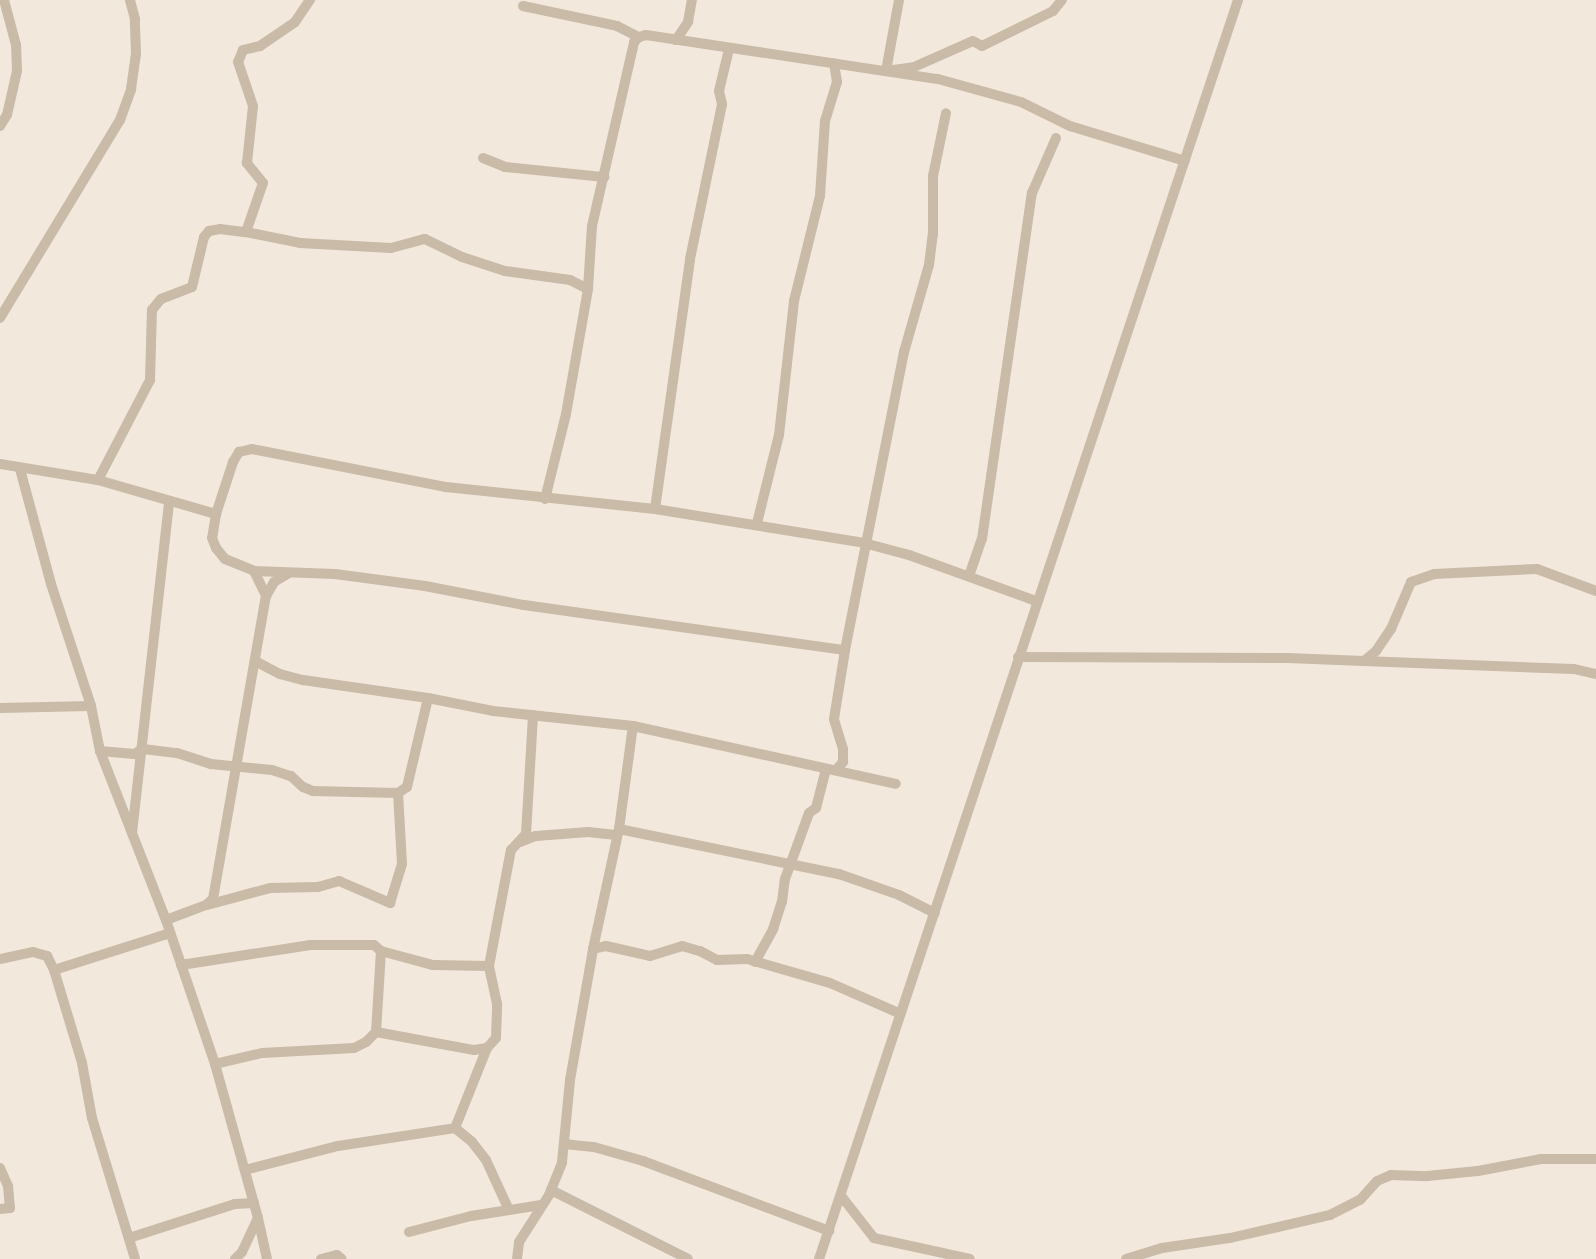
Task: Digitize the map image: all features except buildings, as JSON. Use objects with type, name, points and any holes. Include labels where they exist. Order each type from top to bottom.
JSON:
[{"type":"street","points":[[0,126],[7,115],[17,71],[16,45],[4,0]]},
{"type":"street","points":[[0,318],[120,120],[131,89],[136,54],[135,19],[130,0]]},
{"type":"street","points":[[246,232],[263,184],[247,163],[253,106],[238,62],[243,50],[260,46],[295,22],[310,0]]},
{"type":"street","points":[[676,40],[688,23],[692,0]]},
{"type":"street","points":[[886,71],[899,0]]},
{"type":"street","points":[[886,71],[914,67],[973,41],[982,46],[1054,11],[1062,0]]},
{"type":"street","points":[[819,1259],[842,1197],[1036,601],[1238,0]]},
{"type":"street","points":[[523,6],[617,26],[639,37]]},
{"type":"street","points":[[545,499],[552,461],[566,414],[588,289],[592,226],[634,43],[639,37],[646,35],[938,79],[1021,102],[1070,126],[1185,161]]},
{"type":"street","points":[[654,509],[690,259],[722,104],[719,91],[729,49]]},
{"type":"street","points":[[757,523],[779,435],[794,301],[821,196],[825,121],[837,82],[834,63]]},
{"type":"street","points":[[755,962],[773,929],[809,813],[816,808],[831,770],[844,762],[834,719],[864,543],[904,352],[929,265],[933,234],[933,176],[946,113]]},
{"type":"street","points":[[969,576],[982,539],[1032,192],[1056,138]]},
{"type":"street","points":[[483,159],[505,167],[604,177]]},
{"type":"street","points":[[98,480],[150,380],[149,331],[156,303],[192,286],[206,233],[220,229],[300,243],[391,247],[425,239],[462,257],[505,271],[570,280],[588,289]]},
{"type":"street","points":[[845,650],[524,605],[425,586],[335,574],[254,571],[225,559],[216,548],[212,538],[216,514],[233,462],[239,452],[252,449],[446,487],[654,509],[757,523],[864,543],[969,576],[1036,601]]},
{"type":"street","points":[[0,464],[98,480],[169,503],[216,514]]},
{"type":"street","points":[[20,469],[51,584],[91,706],[100,751],[166,920],[215,1064],[267,1259]]},
{"type":"street","points":[[132,837],[169,503]]},
{"type":"street","points":[[1364,661],[1376,651],[1391,629],[1411,582],[1434,574],[1536,569],[1596,591]]},
{"type":"street","points":[[254,571],[266,596]]},
{"type":"street","points":[[206,905],[213,899],[217,888],[235,766],[257,662],[266,596],[274,582],[289,573]]},
{"type":"street","points":[[1018,657],[1274,657],[1574,669],[1596,674]]},
{"type":"street","points":[[257,662],[280,674],[303,680],[533,715],[633,726],[896,784]]},
{"type":"street","points":[[100,751],[135,754],[143,749],[272,770],[290,776],[303,787],[313,791],[398,793],[407,787],[428,698]]},
{"type":"street","points":[[0,708],[91,706]]},
{"type":"street","points":[[455,1128],[487,1048],[496,1038],[497,1004],[489,966],[498,932],[510,850],[526,834],[533,715]]},
{"type":"street","points":[[517,1259],[519,1242],[551,1190],[562,1163],[570,1080],[617,832],[633,726]]},
{"type":"street","points":[[166,920],[206,905],[270,888],[318,887],[339,881],[390,903],[402,864],[398,793]]},
{"type":"street","points":[[520,842],[536,836],[617,832],[792,863],[868,884],[935,913]]},
{"type":"street","points":[[54,970],[170,933]]},
{"type":"street","points":[[181,965],[310,945],[364,944],[433,965],[489,966]]},
{"type":"street","points":[[593,949],[606,946],[650,957],[682,946],[717,960],[755,962],[830,983],[901,1014]]},
{"type":"street","points":[[215,1064],[262,1053],[354,1048],[366,1042],[376,1032],[381,950]]},
{"type":"street","points":[[0,960],[33,952],[47,956],[54,970],[82,1063],[92,1118],[135,1259]]},
{"type":"street","points":[[376,1032],[474,1050],[487,1048]]},
{"type":"street","points":[[245,1170],[338,1146],[455,1128],[472,1142],[486,1160],[509,1210]]},
{"type":"street","points":[[564,1144],[594,1147],[643,1161],[829,1231]]},
{"type":"street","points":[[1126,1259],[1162,1248],[1230,1238],[1330,1215],[1360,1200],[1377,1181],[1391,1175],[1427,1176],[1478,1171],[1541,1159],[1596,1159]]},
{"type":"street","points":[[0,1168],[8,1186],[10,1208],[0,1209]]},
{"type":"street","points":[[551,1190],[688,1259]]},
{"type":"street","points":[[842,1197],[874,1238],[970,1259]]},
{"type":"street","points":[[130,1238],[235,1204],[254,1203]]},
{"type":"street","points":[[409,1232],[541,1205]]},
{"type":"street","points":[[234,1259],[243,1252],[258,1218]]},
{"type":"street","points":[[320,1259],[337,1255],[342,1259]]}]
